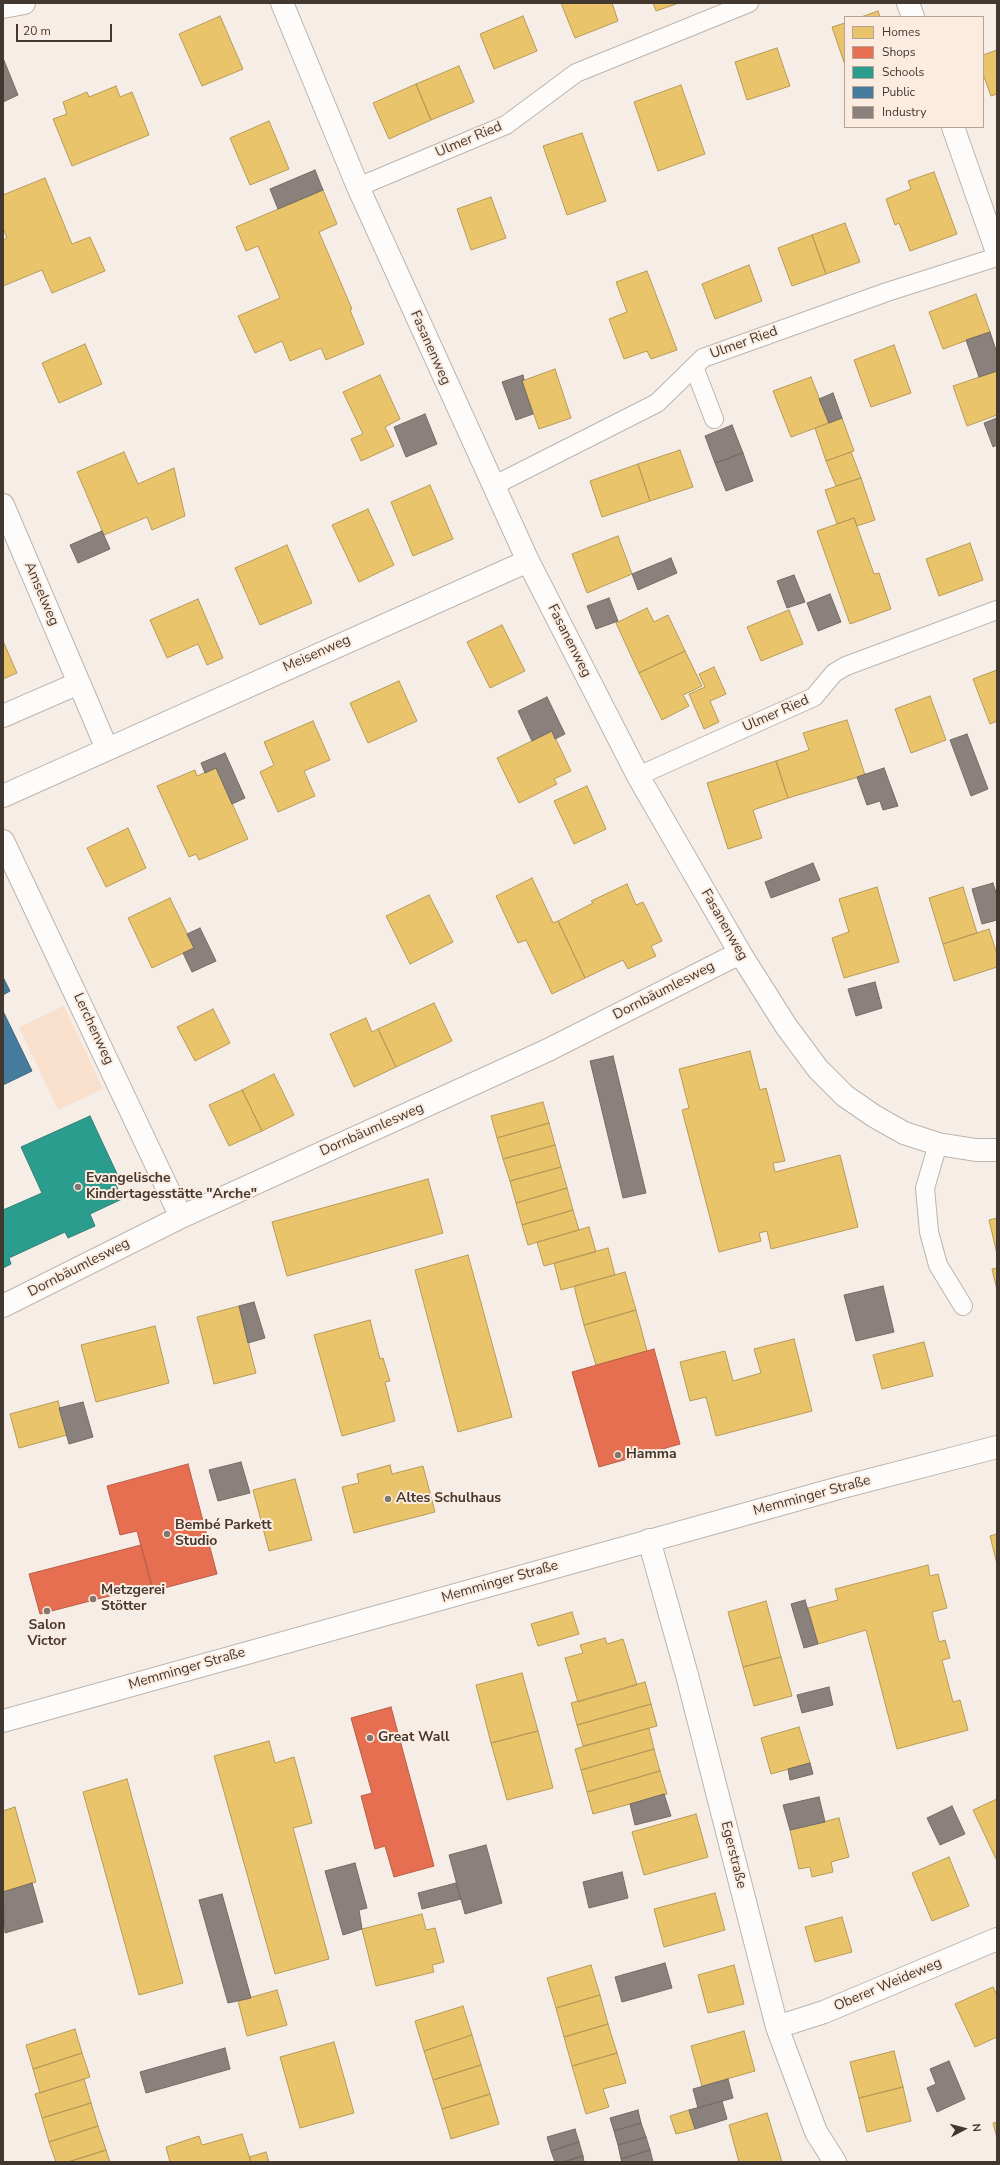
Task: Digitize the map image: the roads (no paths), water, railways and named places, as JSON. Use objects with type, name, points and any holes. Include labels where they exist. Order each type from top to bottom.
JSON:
[{"type":"street","points":[[3,7],[24,3]]},
{"type":"street","name":"Fasanenweg","points":[[282,3],[358,187],[528,561],[638,776],[740,953],[786,1026],[818,1069],[845,1096],[874,1116],[904,1133],[938,1144],[976,1150],[997,1150]]},
{"type":"street","points":[[908,3],[913,16]]},
{"type":"street","points":[[953,128],[997,252]]},
{"type":"street","name":"Amselweg","points":[[3,505],[79,683]]},
{"type":"street","name":"Meisenweg","points":[[3,796],[528,561]]},
{"type":"street","points":[[3,716],[79,683],[107,749]]},
{"type":"street","name":"Lerchenweg","points":[[3,842],[181,1217]]},
{"type":"street","name":"Dornbäumlesweg","points":[[3,1306],[181,1217],[548,1050],[740,953]]},
{"type":"street","name":"Memminger Straße","points":[[3,1721],[649,1540],[997,1447]]},
{"type":"street","name":"Egerstraße","points":[[649,1540],[687,1675],[777,2027],[816,2132],[835,2162]]},
{"type":"street","name":"Oberer Weideweg","points":[[777,2027],[824,2012],[997,1939]]},
{"type":"lane","name":"Ulmer Ried","points":[[358,187],[506,125],[576,73],[749,3]]},
{"type":"lane","name":"Ulmer Ried","points":[[493,486],[657,403],[703,358],[853,303],[997,258]]},
{"type":"lane","points":[[694,367],[714,420]]},
{"type":"lane","name":"Ulmer Ried","points":[[638,776],[814,696],[834,673],[846,666],[997,610]]},
{"type":"lane","points":[[938,1144],[925,1188],[929,1232],[938,1265],[963,1306]]},
{"type":"place","name":"Evangelische Kindertagesstätte \"Arche\"","points":[[78,1187]]},
{"type":"place","name":"Hamma","points":[[618,1455]]},
{"type":"place","name":"Altes Schulhaus","points":[[388,1499]]},
{"type":"place","name":"Bembé Parkett Studio","points":[[167,1534]]},
{"type":"place","name":"Metzgerei Stötter","points":[[93,1599]]},
{"type":"place","name":"Salon Victor","points":[[47,1611]]},
{"type":"place","name":"Great Wall","points":[[370,1738]]}]
